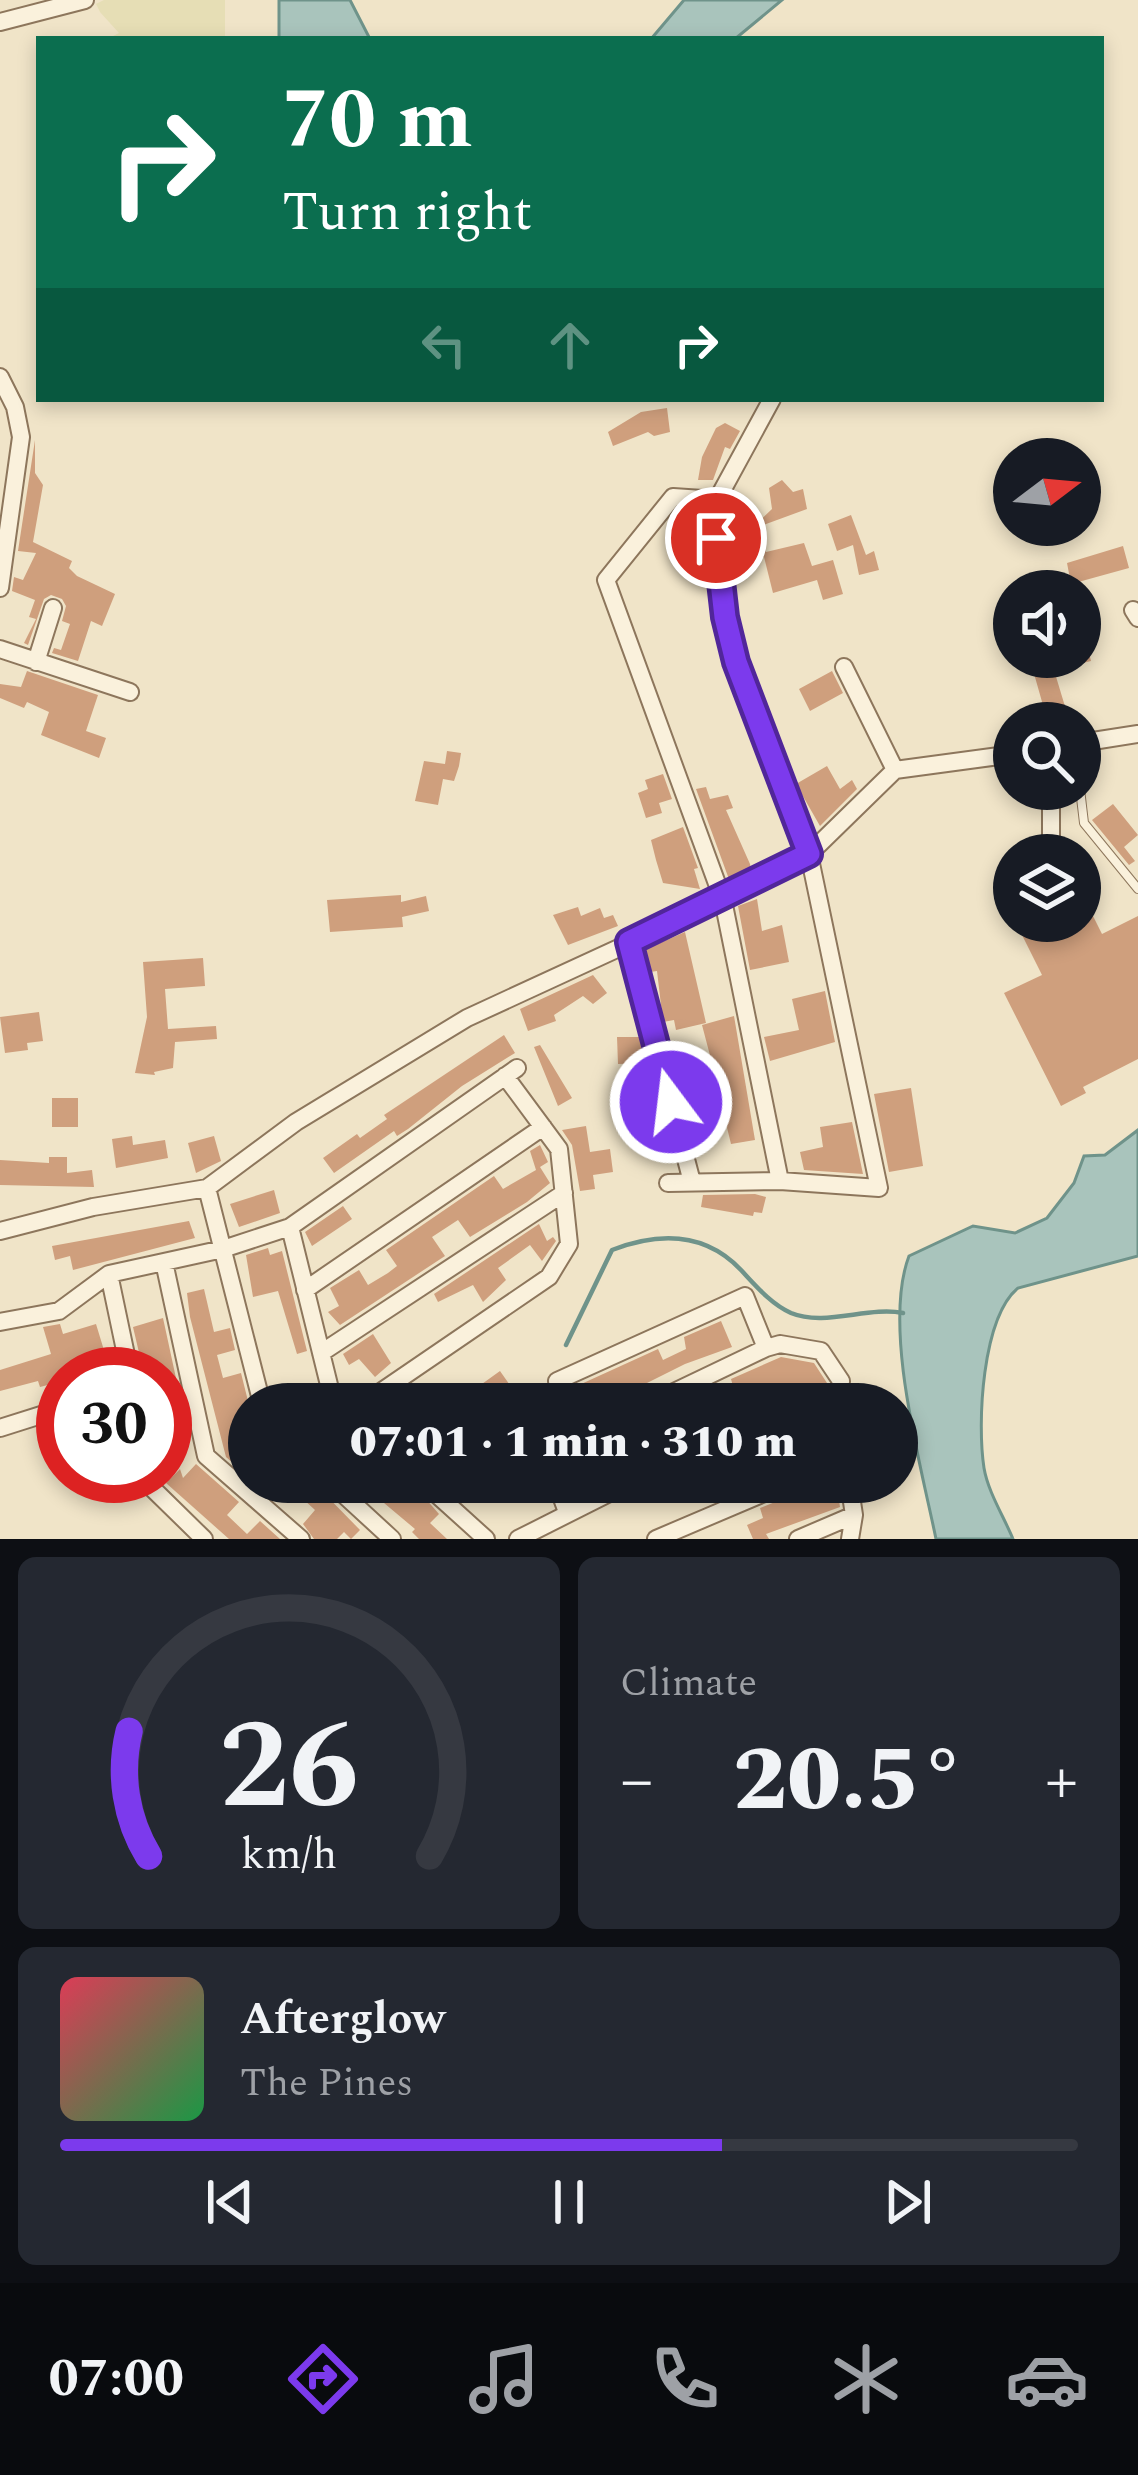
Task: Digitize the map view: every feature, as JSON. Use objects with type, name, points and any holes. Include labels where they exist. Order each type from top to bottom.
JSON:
[{"type":"street","points":[[0,22],[85,0]]},
{"type":"street","points":[[0,376],[15,407],[21,437],[0,588]]},
{"type":"street","points":[[668,1183],[780,1180],[879,1188],[809,854],[736,662],[718,558],[717,500],[770,402]]},
{"type":"street","points":[[717,500],[674,496],[605,580],[723,900],[780,1180]]},
{"type":"street","points":[[36,662],[53,608]]},
{"type":"street","points":[[0,649],[130,692]]},
{"type":"street","points":[[844,668],[895,770]]},
{"type":"street","points":[[1101,740],[1138,734]]},
{"type":"street","points":[[0,1231],[92,1207],[207,1188],[296,1122],[466,1018],[723,900],[809,854],[895,770],[993,757]]},
{"type":"street","points":[[629,942],[692,1182]]},
{"type":"street","points":[[0,1322],[59,1311],[109,1274],[223,1250],[290,1227],[511,1072],[559,1149],[569,1244],[549,1277],[394,1383]]},
{"type":"street","points":[[305,1290],[543,1127]]},
{"type":"street","points":[[207,1188],[257,1383]]},
{"type":"street","points":[[321,1353],[564,1193]]},
{"type":"street","points":[[290,1227],[328,1383]]},
{"type":"street","points":[[164,1262],[206,1456],[302,1539]]},
{"type":"street","points":[[109,1274],[124,1347]]},
{"type":"street","points":[[558,1383],[745,1296],[766,1348]]},
{"type":"street","points":[[693,1383],[780,1344],[821,1352],[841,1383]]},
{"type":"street","points":[[0,1428],[36,1417]]},
{"type":"street","points":[[167,1503],[204,1539]]},
{"type":"street","points":[[353,1503],[392,1539]]},
{"type":"street","points":[[443,1503],[475,1536]]},
{"type":"street","points":[[564,1503],[567,1512]]},
{"type":"street","points":[[518,1539],[586,1503]]},
{"type":"street","points":[[656,1539],[741,1503]]},
{"type":"street","points":[[850,1539],[852,1503]]},
{"type":"street","points":[[798,1539],[854,1515]]},
{"type":"lane","points":[[1083,810],[1084,823],[1138,889]]},
{"type":"shaded area","points":[[104,0],[225,0],[225,36],[113,36],[119,33],[96,4]]},
{"type":"water","points":[[279,0],[350,0],[368,36],[279,36]]},
{"type":"water","points":[[684,0],[782,0],[739,36],[654,36]]},
{"type":"water","points":[[1138,1130],[1138,1256],[1018,1288],[1006,1303],[985,1372],[982,1449],[989,1486],[1013,1539],[936,1539],[918,1455],[918,1383],[905,1383],[902,1357],[902,1286],[909,1256],[973,1226],[1015,1233],[1047,1218],[1074,1183],[1084,1156],[1105,1155]]},
{"type":"building","points":[[667,408],[670,432],[654,436],[648,432],[613,446],[608,432],[641,412]]},
{"type":"building","points":[[725,423],[740,431],[730,449],[725,447],[713,480],[698,480],[702,457],[716,428]]},
{"type":"building","points":[[35,440],[35,473],[43,485],[33,542],[72,561],[69,568],[77,576],[115,594],[102,626],[91,621],[78,661],[52,653],[54,648],[61,650],[70,624],[62,621],[66,606],[62,599],[51,595],[44,599],[28,645],[24,643],[36,619],[29,617],[35,600],[12,591],[14,577],[23,580],[36,553],[18,551]]},
{"type":"building","points":[[782,480],[793,492],[803,489],[807,509],[750,530],[772,509],[769,488]]},
{"type":"building","points":[[851,515],[866,555],[874,551],[879,570],[859,575],[853,545],[837,551],[828,524]]},
{"type":"building","points":[[764,543],[766,552],[804,543],[812,566],[833,560],[843,594],[823,600],[817,580],[773,593],[764,557],[756,559],[752,545]]},
{"type":"building","points":[[1123,546],[1129,568],[1101,576],[1101,570],[1068,570],[1067,563]]},
{"type":"building","points":[[27,671],[98,695],[86,731],[106,738],[99,758],[41,735],[49,712],[0,698],[0,684],[21,687]]},
{"type":"building","points":[[832,671],[843,693],[810,711],[799,689]]},
{"type":"building","points":[[1035,678],[1056,678],[1064,702],[1042,702]]},
{"type":"building","points":[[447,751],[461,753],[454,781],[443,779],[438,805],[415,801],[424,761],[445,764]]},
{"type":"building","points":[[827,766],[840,789],[852,780],[857,789],[820,826],[796,784]]},
{"type":"building","points":[[663,774],[672,799],[659,803],[662,813],[646,818],[638,793],[648,789],[645,780]]},
{"type":"building","points":[[706,787],[710,799],[728,795],[733,808],[726,810],[750,864],[751,870],[730,882],[696,789]]},
{"type":"building","points":[[1113,804],[1138,835],[1124,847],[1135,861],[1129,865],[1092,820]]},
{"type":"building","points":[[683,827],[698,868],[694,869],[700,889],[663,883],[656,860],[651,840]]},
{"type":"building","points":[[401,895],[401,902],[426,896],[429,911],[402,917],[403,927],[330,932],[327,900]]},
{"type":"building","points":[[757,899],[762,931],[782,925],[789,962],[750,970],[738,906]]},
{"type":"building","points":[[578,907],[581,916],[600,908],[604,918],[613,915],[618,926],[568,945],[553,915]]},
{"type":"building","points":[[1138,916],[1138,1059],[1083,1087],[1086,1093],[1061,1106],[1004,993],[1042,975],[1026,942],[1101,942],[1101,932]]},
{"type":"building","points":[[685,932],[706,1023],[676,1030],[674,1020],[663,1022],[657,971],[650,972],[644,950]]},
{"type":"building","points":[[203,958],[205,986],[165,989],[168,1029],[216,1026],[217,1039],[175,1042],[173,1068],[155,1075],[135,1073],[147,1017],[143,962]]},
{"type":"building","points":[[593,975],[607,993],[593,1004],[583,996],[554,1015],[556,1021],[528,1031],[520,1009]]},
{"type":"building","points":[[825,991],[835,1042],[770,1061],[764,1037],[799,1030],[792,999]]},
{"type":"building","points":[[39,1012],[43,1041],[27,1043],[28,1050],[5,1053],[0,1017]]},
{"type":"building","points":[[734,1016],[755,1140],[731,1144],[721,1103],[687,1112],[681,1089],[717,1082],[702,1025]]},
{"type":"building","points":[[504,1035],[515,1053],[462,1086],[408,1129],[397,1136],[394,1131],[334,1173],[323,1158],[357,1134],[360,1138],[387,1119],[384,1115]]},
{"type":"building","points":[[617,1037],[641,1037],[648,1063],[618,1064]]},
{"type":"building","points":[[540,1045],[572,1098],[558,1106],[534,1047]]},
{"type":"building","points":[[911,1088],[923,1166],[889,1172],[874,1094]]},
{"type":"building","points":[[52,1098],[78,1098],[78,1127],[52,1127]]},
{"type":"building","points":[[852,1122],[863,1174],[804,1170],[800,1152],[823,1147],[820,1127]]},
{"type":"building","points":[[586,1126],[590,1152],[610,1149],[613,1172],[593,1175],[595,1189],[580,1191],[572,1145],[562,1130]]},
{"type":"building","points":[[132,1136],[133,1145],[165,1140],[168,1158],[116,1168],[112,1139]]},
{"type":"building","points":[[214,1136],[221,1161],[196,1173],[188,1143]]},
{"type":"building","points":[[540,1145],[548,1162],[540,1167],[550,1183],[527,1202],[470,1237],[458,1220],[432,1237],[445,1256],[340,1325],[328,1312],[339,1306],[330,1288],[359,1270],[368,1285],[388,1273],[397,1266],[386,1250],[494,1176],[503,1189],[536,1170],[530,1151]]},
{"type":"building","points":[[49,1157],[67,1157],[67,1173],[92,1170],[94,1187],[0,1185],[0,1160],[49,1163]]},
{"type":"building","points":[[274,1190],[280,1213],[239,1227],[230,1204]]},
{"type":"building","points":[[703,1195],[766,1197],[762,1213],[753,1216],[701,1207]]},
{"type":"building","points":[[343,1206],[352,1219],[312,1246],[305,1232]]},
{"type":"building","points":[[189,1221],[195,1238],[73,1270],[70,1256],[55,1260],[52,1246]]},
{"type":"building","points":[[539,1224],[547,1241],[553,1237],[556,1241],[542,1261],[530,1245],[498,1268],[506,1280],[483,1302],[473,1285],[438,1302],[434,1294]]},
{"type":"building","points":[[268,1248],[270,1255],[282,1251],[307,1351],[297,1354],[278,1291],[253,1297],[246,1255]]},
{"type":"building","points":[[204,1289],[214,1332],[230,1328],[235,1350],[217,1355],[223,1378],[241,1373],[244,1383],[228,1383],[228,1459],[190,1317],[187,1293]]},
{"type":"building","points":[[163,1318],[169,1347],[138,1347],[133,1327]]},
{"type":"building","points":[[721,1321],[732,1347],[647,1383],[583,1383],[658,1349],[663,1360],[686,1349],[684,1337]]},
{"type":"building","points":[[60,1324],[63,1334],[96,1324],[103,1347],[49,1347],[43,1327]]},
{"type":"building","points":[[373,1334],[391,1363],[375,1377],[359,1359],[349,1365],[343,1354]]},
{"type":"building","points":[[781,1357],[814,1363],[827,1383],[732,1383],[731,1379]]},
{"type":"building","points":[[36,1359],[36,1382],[0,1391],[0,1370]]},
{"type":"building","points":[[500,1371],[508,1383],[483,1383]]},
{"type":"building","points":[[196,1464],[228,1492],[228,1503],[238,1503],[227,1515],[247,1534],[260,1521],[280,1539],[229,1539],[188,1503]]},
{"type":"building","points":[[307,1503],[334,1503],[360,1530],[351,1539],[344,1532],[337,1539],[314,1539],[303,1524],[315,1510]]},
{"type":"building","points":[[384,1503],[429,1503],[439,1514],[430,1523],[447,1539],[419,1539],[412,1532],[415,1529]]},
{"type":"building","points":[[772,1503],[839,1503],[840,1507],[766,1534],[769,1539],[753,1539],[747,1525],[763,1518],[760,1508]]},
{"type":"waterway","points":[[566,1345],[612,1250],[664,1238],[712,1248],[791,1313],[818,1318],[903,1313]]},
{"type":"route","points":[[671,1102],[629,942],[809,854],[736,662],[725,617],[716,538]]}]
